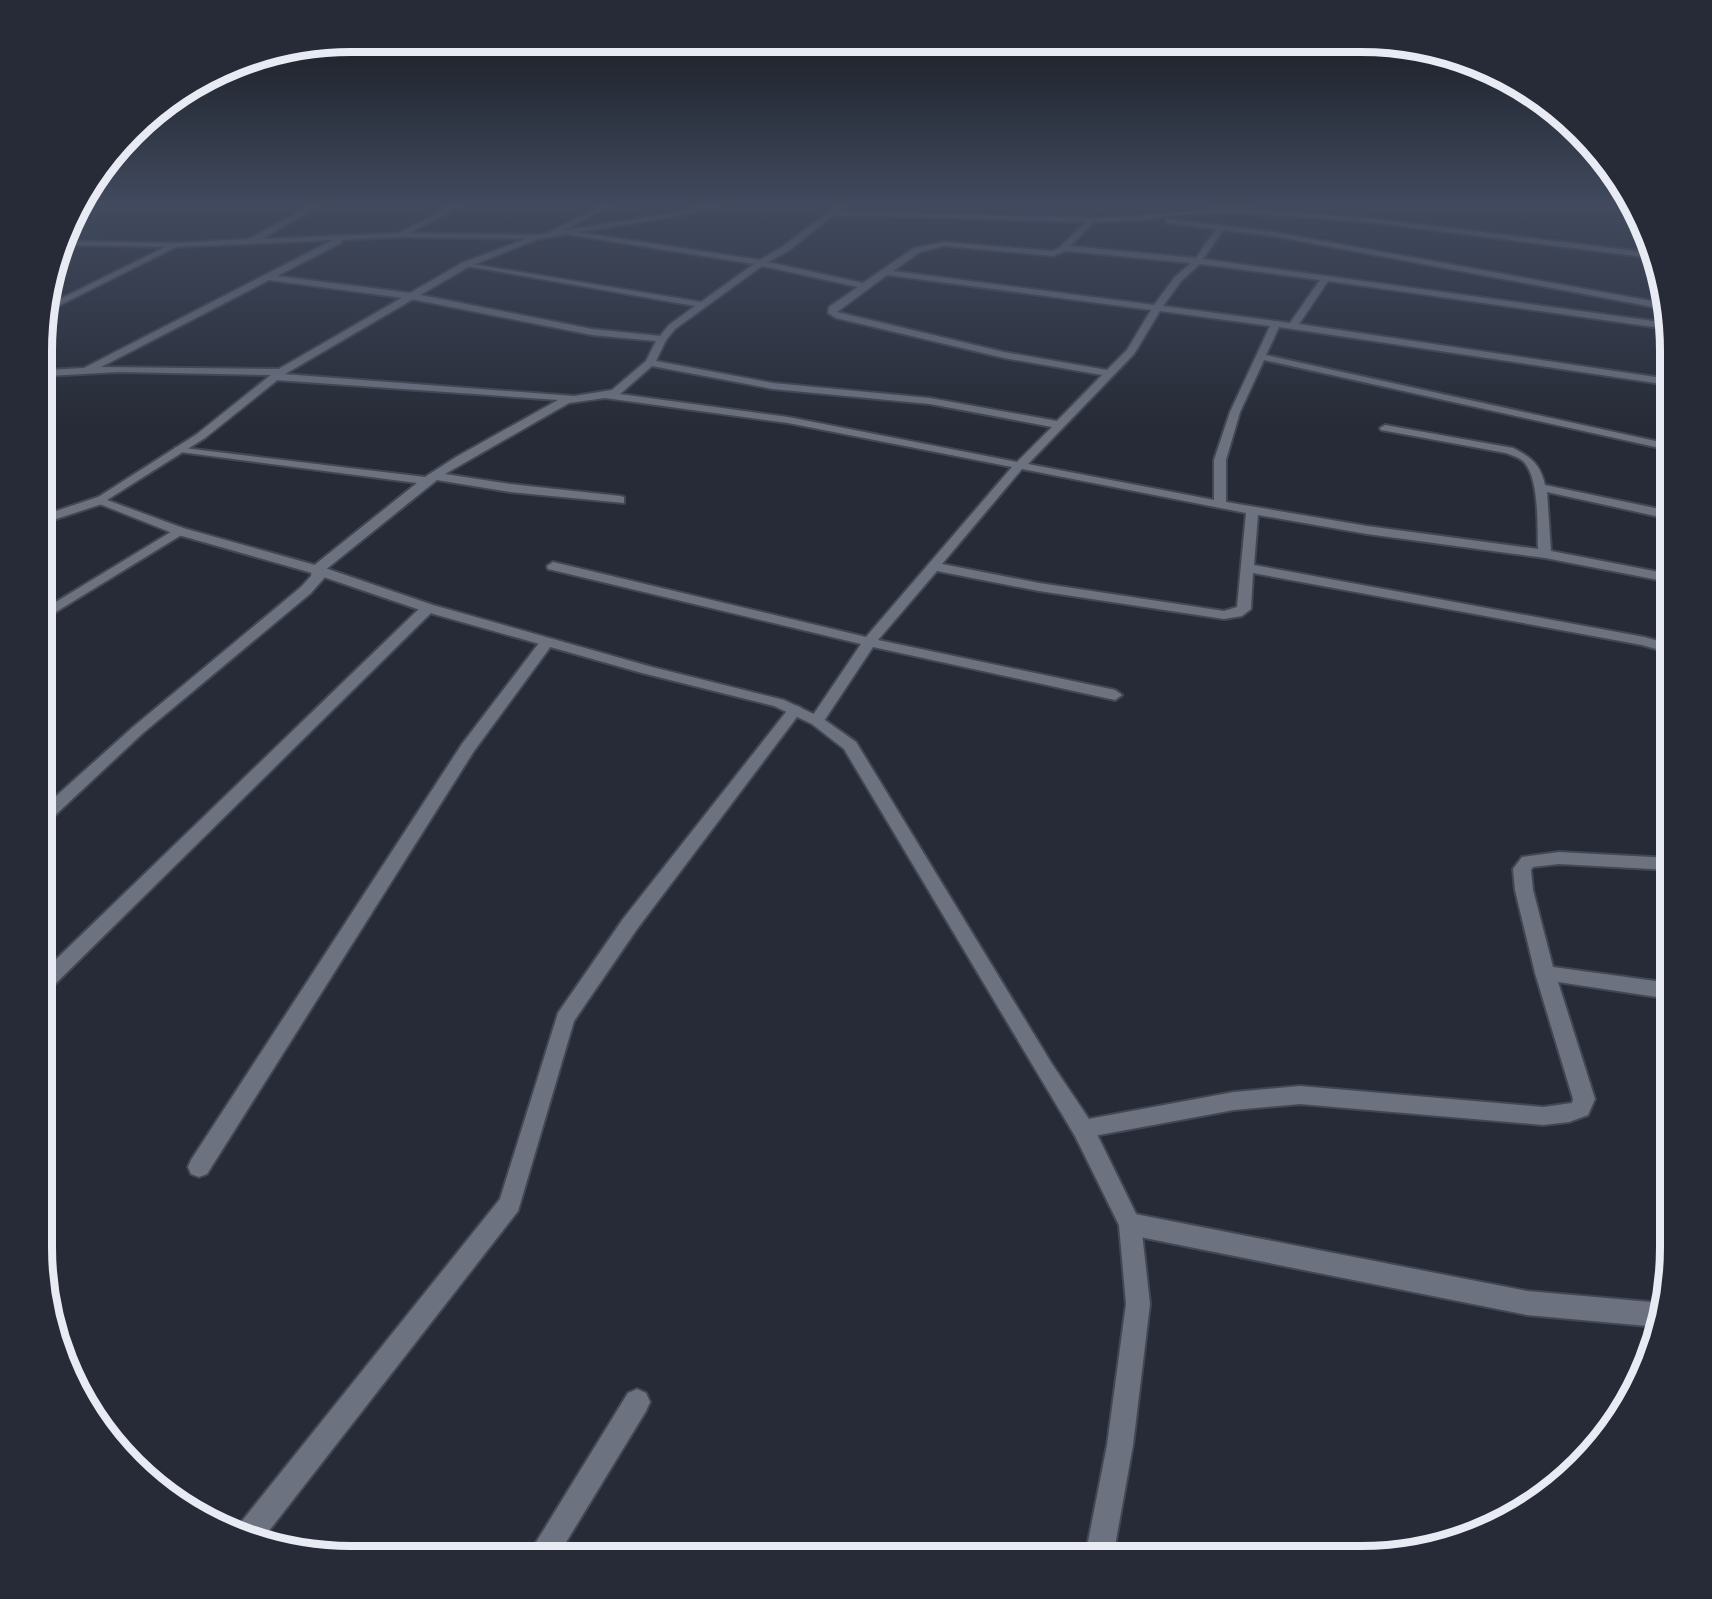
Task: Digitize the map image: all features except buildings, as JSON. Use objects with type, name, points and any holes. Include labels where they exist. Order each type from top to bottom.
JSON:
[{"type":"street","points":[[56,304],[109,278]]},
{"type":"street","points":[[86,371],[268,278],[411,296],[592,332],[662,339]]},
{"type":"street","points":[[52,516],[98,501],[180,449],[237,409],[278,374],[443,278]]},
{"type":"street","points":[[542,278],[703,304]]},
{"type":"street","points":[[609,396],[650,363],[662,339],[672,327],[740,278]]},
{"type":"street","points":[[826,278],[864,286]]},
{"type":"street","points":[[876,278],[832,309],[833,313],[1004,355],[1111,375]]},
{"type":"street","points":[[926,278],[1293,326],[1660,381]]},
{"type":"street","points":[[817,721],[869,642],[1018,467],[1111,375],[1131,352],[1156,308],[1180,278]]},
{"type":"street","points":[[1315,278],[1658,325]]},
{"type":"street","points":[[1511,278],[1656,304]]},
{"type":"street","points":[[1293,326],[1325,279]]},
{"type":"street","points":[[1220,505],[1220,460],[1235,412],[1263,357],[1276,324]]},
{"type":"street","points":[[1263,357],[1660,445]]},
{"type":"street","points":[[650,363],[773,386],[921,400],[1060,425]]},
{"type":"street","points":[[52,374],[118,369],[278,374],[574,398],[609,396],[788,420],[1220,505],[1367,530],[1545,554],[1660,576]]},
{"type":"street","points":[[317,570],[431,478],[513,429],[574,398]]},
{"type":"street","points":[[1385,428],[1509,450],[1524,457],[1531,464],[1540,487],[1545,554]]},
{"type":"street","points":[[180,449],[620,500]]},
{"type":"street","points":[[1540,487],[1660,513]]},
{"type":"street","points":[[98,501],[179,531],[317,570],[428,608],[647,670],[779,703],[817,721],[850,746],[1045,1070],[1083,1129],[1130,1224],[1138,1304],[1120,1445],[1101,1546]]},
{"type":"street","points":[[932,566],[1039,587],[1224,615],[1237,614],[1244,609],[1252,510]]},
{"type":"street","points":[[52,610],[179,531]]},
{"type":"street","points":[[553,566],[869,642],[1115,695]]},
{"type":"street","points":[[1247,568],[1632,639],[1660,646]]},
{"type":"street","points":[[52,809],[138,730],[306,590],[318,577],[317,570]]},
{"type":"street","points":[[52,975],[428,608]]},
{"type":"street","points":[[199,1167],[468,748],[547,642]]},
{"type":"street","points":[[253,1530],[510,1204],[565,1018],[630,924],[795,710]]},
{"type":"street","points":[[1083,1129],[1234,1101],[1300,1095],[1543,1116],[1569,1113],[1580,1108],[1584,1099],[1545,973],[1524,890],[1522,869],[1528,861],[1559,858],[1660,863]]},
{"type":"street","points":[[1545,973],[1660,990]]},
{"type":"street","points":[[1130,1224],[1527,1303],[1652,1314]]},
{"type":"street","points":[[548,1546],[637,1402]]}]
